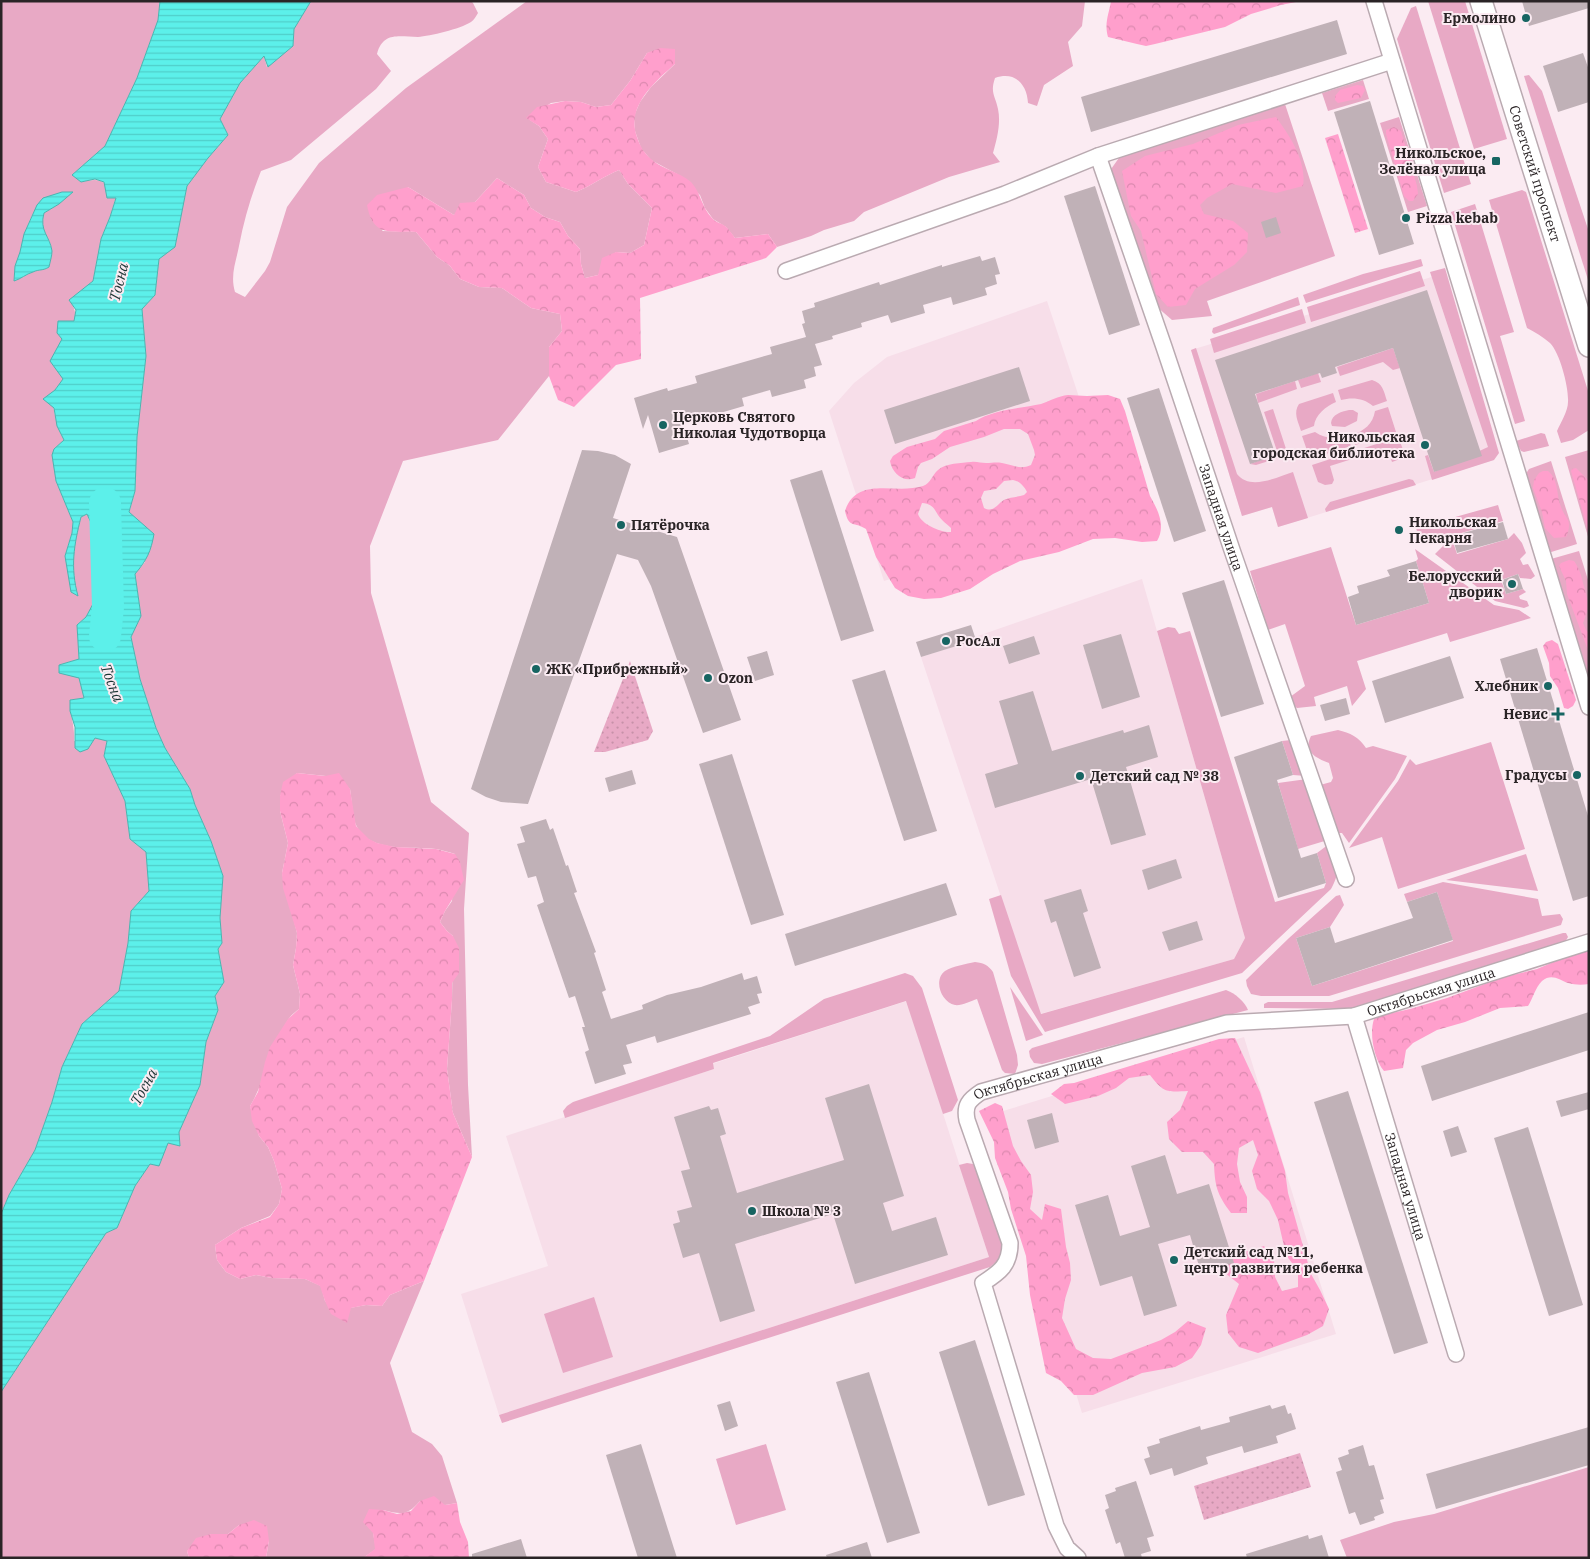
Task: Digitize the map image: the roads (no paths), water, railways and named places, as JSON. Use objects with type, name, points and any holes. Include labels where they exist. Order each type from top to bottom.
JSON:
[{"type":"main road","name":"Советский проспект","points":[[1482,1],[1589,346]]},
{"type":"street","points":[[1374,1],[1589,707]]},
{"type":"street","points":[[786,271],[1005,194],[1098,156],[1392,60]]},
{"type":"street","name":"Западная улица","points":[[1098,156],[1234,558],[1346,879]]},
{"type":"street","name":"Октябрьская улица","points":[[1078,1558],[1067,1548],[1056,1526],[983,1283],[998,1273],[1008,1261],[1010,1243],[966,1120],[965,1109],[968,1101],[980,1092],[1227,1023],[1354,1016],[1589,942]]},
{"type":"street","name":"Западная улица","points":[[1354,1016],[1456,1354]]},
{"type":"water","points":[[160,1],[311,1],[294,29],[293,46],[268,67],[264,56],[240,83],[220,119],[228,135],[187,186],[175,247],[159,259],[155,295],[142,309],[146,356],[137,437],[135,491],[129,512],[154,534],[148,555],[135,574],[141,616],[131,637],[140,679],[156,728],[165,748],[190,789],[223,876],[220,918],[222,943],[218,949],[224,982],[215,996],[218,1010],[206,1042],[200,1085],[179,1132],[180,1146],[168,1143],[159,1166],[150,1164],[135,1186],[117,1228],[106,1233],[1,1392],[1,1214],[9,1195],[35,1150],[62,1067],[82,1024],[119,991],[128,943],[131,911],[149,891],[146,852],[130,839],[125,801],[104,756],[107,741],[95,738],[88,749],[80,752],[75,748],[75,727],[70,711],[70,700],[84,698],[79,678],[59,673],[59,665],[79,659],[77,625],[86,617],[94,602],[105,596],[110,588],[114,557],[110,541],[101,554],[98,538],[87,514],[81,517],[74,556],[74,575],[78,596],[71,592],[65,556],[72,533],[73,522],[56,481],[52,455],[54,449],[64,440],[57,426],[54,408],[43,399],[55,390],[63,379],[50,361],[62,339],[57,333],[58,321],[74,321],[76,310],[69,300],[93,281],[101,239],[116,198],[107,198],[104,182],[95,179],[81,182],[72,175],[105,146],[137,78],[158,20]]},
{"type":"water","points":[[62,192],[73,192],[59,204],[44,213],[44,229],[52,251],[49,267],[14,281],[15,266],[24,234],[37,205],[43,198]]},
{"type":"waterway","name":"Тосна","points":[[105,503],[108,607],[105,636]]},
{"type":"place","name":"Ермолино","points":[[1526,18]]},
{"type":"place","name":"Никольское, Зелёная улица","points":[[1496,161]]},
{"type":"place","name":"Pizza kebab","points":[[1406,218]]},
{"type":"place","name":"Церковь Святого Николая Чудотворца","points":[[663,425]]},
{"type":"place","name":"Никольская городская библиотека","points":[[1425,445]]},
{"type":"place","name":"Пятёрочка","points":[[621,525]]},
{"type":"place","name":"Никольская Пекарня","points":[[1399,530]]},
{"type":"place","name":"Белорусский дворик","points":[[1512,584]]},
{"type":"place","name":"РосАл","points":[[946,641]]},
{"type":"place","name":"ЖК «Прибрежный»","points":[[536,669]]},
{"type":"place","name":"Ozon","points":[[708,678]]},
{"type":"place","name":"Хлебник","points":[[1548,686]]},
{"type":"place","name":"Невис","points":[[1558,714]]},
{"type":"place","name":"Градусы","points":[[1577,775]]},
{"type":"place","name":"Детский сад № 38","points":[[1080,776]]},
{"type":"place","name":"Школа № 3","points":[[752,1211]]},
{"type":"place","name":"Детский сад №11, центр развития ребенка","points":[[1174,1260]]}]
